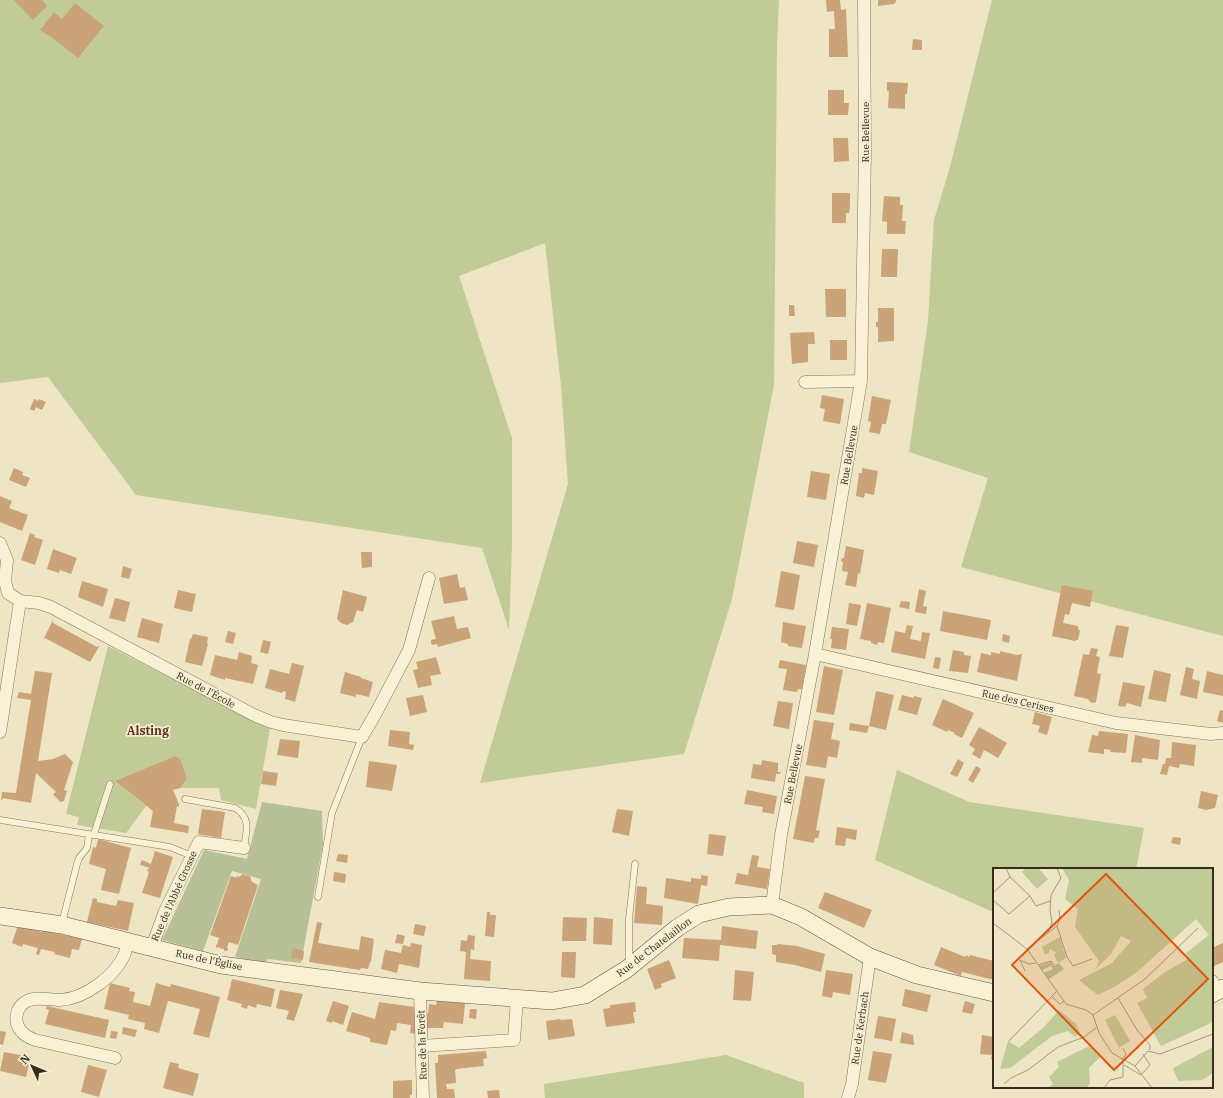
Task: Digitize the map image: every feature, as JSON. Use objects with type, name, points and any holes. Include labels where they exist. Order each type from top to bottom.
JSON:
[{"type":"main road","name":"Rue de Chatelaillon","points":[[420,991],[552,1001],[585,995],[629,968],[677,928],[699,914],[729,907],[772,905],[801,917],[870,956],[917,976],[993,993]]},
{"type":"main road","name":"Rue de l'Église","points":[[0,916],[62,925],[221,964],[420,991]]},
{"type":"street","name":"Rue Bellevue","points":[[772,905],[781,835],[815,654],[861,382],[866,152],[864,0]]},
{"type":"street","points":[[805,382],[861,382]]},
{"type":"street","points":[[0,543],[7,560],[5,581],[8,593],[20,601],[3,687],[0,732]]},
{"type":"street","points":[[362,737],[409,650],[430,578]]},
{"type":"street","name":"Rue de l'École","points":[[20,601],[39,603],[51,607],[254,715],[271,722],[362,737]]},
{"type":"street","name":"Rue des Cerises","points":[[815,654],[1116,723],[1211,734],[1223,733]]},
{"type":"street","name":"Rue de l'Abbé Grosse","points":[[152,947],[165,911],[199,842],[244,848]]},
{"type":"street","points":[[115,1058],[35,1040],[22,1032],[16,1019],[17,1011],[27,1001],[34,999],[68,999],[90,990],[110,975],[116,968],[125,953],[128,941]]},
{"type":"street","name":"Rue de Kerbach","points":[[848,1098],[852,1084],[870,956]]},
{"type":"street","name":"Rue de la Forêt","points":[[420,991],[423,1098]]},
{"type":"street","points":[[421,1046],[514,1040],[517,999]]},
{"type":"lane","points":[[318,897],[332,813],[362,737]]},
{"type":"lane","points":[[62,925],[79,858],[87,848],[110,784]]},
{"type":"lane","points":[[185,799],[235,808],[241,812],[244,815],[247,824],[244,848]]},
{"type":"lane","points":[[0,820],[170,846],[192,856]]},
{"type":"lane","points":[[629,968],[629,919],[635,864]]},
{"type":"green space","points":[[0,0],[779,0],[777,44],[774,385],[732,599],[684,754],[480,783],[568,484],[561,386],[545,243],[459,276],[512,438],[512,544],[509,630],[482,548],[136,495],[48,377],[0,383]]},
{"type":"green space","points":[[992,0],[1223,0],[1223,636],[961,567],[988,478],[909,452],[928,321],[934,220],[950,167]]},
{"type":"green space","points":[[108,646],[270,729],[256,809],[221,800],[219,788],[180,788],[187,779],[175,756],[115,781],[146,806],[126,833],[77,825],[79,817],[66,814]]},
{"type":"green space","points":[[897,770],[969,802],[1144,828],[1136,868],[993,868],[993,912],[875,860]]},
{"type":"green space","points":[[262,802],[322,811],[323,844],[301,963],[268,959],[266,963],[235,957],[261,879],[232,871],[203,951],[162,940],[204,850],[247,859]]},
{"type":"green space","points":[[726,1055],[804,1083],[804,1098],[545,1098],[544,1084]]},
{"type":"building","points":[[14,0],[42,0],[47,6],[33,20]]},
{"type":"building","points":[[826,0],[840,0],[841,10],[846,9],[848,57],[829,57],[829,29],[835,29],[834,11],[827,12]]},
{"type":"building","points":[[878,0],[896,0],[896,2],[894,4],[878,6]]},
{"type":"building","points":[[75,3],[104,26],[78,58],[49,35],[40,30],[54,12],[62,19]]},
{"type":"building","points":[[913,39],[922,40],[922,50],[912,50]]},
{"type":"building","points":[[887,82],[908,83],[907,94],[905,94],[905,109],[888,108],[889,91],[887,91]]},
{"type":"building","points":[[828,90],[844,90],[844,103],[849,103],[848,115],[828,115]]},
{"type":"building","points":[[833,138],[848,138],[849,161],[834,162]]},
{"type":"building","points":[[832,193],[850,193],[850,207],[849,213],[846,213],[846,223],[832,223]]},
{"type":"building","points":[[884,196],[900,197],[900,205],[903,205],[902,221],[906,221],[905,234],[887,234],[887,222],[882,221]]},
{"type":"building","points":[[882,249],[898,249],[897,277],[881,277]]},
{"type":"building","points":[[825,289],[846,289],[846,317],[826,317]]},
{"type":"building","points":[[789,305],[794,305],[795,316],[789,316]]},
{"type":"building","points":[[878,308],[894,308],[894,341],[878,342],[878,327],[876,327],[876,322],[878,322]]},
{"type":"building","points":[[814,332],[815,344],[808,344],[808,362],[792,364],[790,333]]},
{"type":"building","points":[[830,340],[847,340],[847,360],[830,360]]},
{"type":"building","points":[[822,395],[844,399],[840,424],[823,421],[825,409],[820,408]]},
{"type":"building","points":[[872,396],[891,400],[886,424],[882,424],[880,434],[869,432],[871,422],[868,421]]},
{"type":"building","points":[[34,399],[38,401],[39,399],[46,402],[42,410],[36,407],[34,411],[30,409]]},
{"type":"building","points":[[14,468],[23,472],[22,475],[30,478],[26,487],[9,480]]},
{"type":"building","points":[[862,468],[878,471],[874,495],[865,493],[864,498],[856,496],[859,473],[862,473]]},
{"type":"building","points":[[811,471],[830,474],[826,500],[807,497]]},
{"type":"building","points":[[0,496],[12,501],[9,508],[28,515],[22,531],[0,522]]},
{"type":"building","points":[[30,533],[35,535],[34,537],[43,540],[35,565],[21,560]]},
{"type":"building","points":[[797,541],[818,545],[814,567],[793,563]]},
{"type":"building","points":[[846,546],[864,550],[856,587],[845,585],[848,572],[842,571],[843,562],[841,561],[842,558],[844,558]]},
{"type":"building","points":[[53,549],[77,558],[71,574],[60,570],[59,573],[47,569]]},
{"type":"building","points":[[361,552],[372,552],[372,567],[362,568]]},
{"type":"building","points":[[123,566],[132,569],[129,579],[121,577]]},
{"type":"building","points":[[781,571],[800,575],[794,610],[775,607]]},
{"type":"building","points":[[457,574],[460,588],[465,587],[468,600],[444,604],[439,578]]},
{"type":"building","points":[[82,581],[108,589],[103,607],[78,597]]},
{"type":"building","points":[[1062,585],[1093,591],[1090,607],[1072,603],[1069,615],[1065,614],[1063,623],[1078,626],[1078,630],[1080,630],[1078,640],[1075,641],[1052,636]]},
{"type":"building","points":[[919,589],[926,591],[923,606],[927,607],[926,614],[915,612]]},
{"type":"building","points":[[178,590],[196,594],[192,612],[174,608]]},
{"type":"building","points":[[343,590],[367,597],[363,612],[357,610],[353,622],[347,625],[341,623],[337,619]]},
{"type":"building","points":[[115,598],[130,602],[125,622],[109,618]]},
{"type":"building","points":[[901,601],[910,602],[909,609],[899,607]]},
{"type":"building","points":[[849,603],[861,605],[857,626],[846,624]]},
{"type":"building","points":[[867,603],[891,608],[884,643],[878,642],[877,645],[871,643],[871,641],[860,639]]},
{"type":"building","points":[[943,611],[991,620],[987,640],[940,631]]},
{"type":"building","points":[[454,616],[457,629],[468,627],[471,638],[438,647],[437,644],[431,644],[431,640],[436,639],[431,621]]},
{"type":"building","points":[[142,618],[163,624],[159,643],[137,637]]},
{"type":"building","points":[[53,620],[53,623],[97,647],[100,645],[90,662],[45,638],[43,640]]},
{"type":"building","points":[[783,622],[806,626],[802,648],[788,646],[788,644],[781,642]]},
{"type":"building","points":[[907,625],[913,626],[910,639],[921,641],[922,632],[930,633],[925,659],[891,652],[895,631],[905,633]]},
{"type":"building","points":[[1116,625],[1129,627],[1123,658],[1109,656]]},
{"type":"building","points":[[832,627],[849,629],[846,650],[831,648],[832,639],[830,639]]},
{"type":"building","points":[[228,631],[236,633],[233,644],[225,642]]},
{"type":"building","points":[[193,634],[208,637],[208,644],[202,666],[185,662],[190,639]]},
{"type":"building","points":[[1003,634],[1010,636],[1009,643],[1002,641]]},
{"type":"building","points":[[263,640],[271,642],[268,654],[260,652]]},
{"type":"building","points":[[1091,648],[1098,649],[1096,656],[1100,657],[1097,673],[1101,674],[1096,702],[1093,703],[1088,699],[1074,696],[1083,654],[1089,655]]},
{"type":"building","points":[[953,650],[964,652],[964,655],[971,656],[968,673],[949,671]]},
{"type":"building","points":[[1000,651],[1017,655],[1022,654],[1017,681],[977,672],[981,653],[991,655],[991,652],[1000,654]]},
{"type":"building","points":[[239,652],[252,656],[251,663],[258,665],[253,684],[225,678],[225,680],[210,675],[215,655],[237,660]]},
{"type":"building","points":[[436,657],[441,674],[430,676],[432,685],[418,688],[413,670],[418,669],[416,662]]},
{"type":"building","points":[[935,657],[941,658],[939,669],[933,668]]},
{"type":"building","points":[[780,660],[806,665],[802,689],[798,689],[797,692],[783,690],[787,669],[778,668]]},
{"type":"building","points":[[292,663],[304,666],[295,702],[285,699],[286,692],[283,691],[282,693],[265,688],[270,669],[289,674]]},
{"type":"building","points":[[824,666],[843,670],[834,715],[816,712]]},
{"type":"building","points":[[1186,667],[1194,669],[1192,679],[1200,681],[1197,699],[1180,695]]},
{"type":"building","points":[[1154,670],[1171,674],[1166,702],[1148,699]]},
{"type":"building","points":[[35,671],[52,673],[38,761],[53,759],[65,754],[73,762],[64,790],[67,791],[64,801],[60,802],[53,794],[56,792],[36,773],[31,803],[3,798],[1,801],[2,792],[16,793],[31,700],[17,698],[19,692],[31,694]]},
{"type":"building","points":[[1207,671],[1223,675],[1223,696],[1203,692]]},
{"type":"building","points":[[345,672],[373,682],[369,697],[356,694],[356,697],[340,693]]},
{"type":"building","points":[[1123,682],[1145,686],[1141,707],[1127,703],[1125,707],[1118,706]]},
{"type":"building","points":[[876,691],[894,695],[886,730],[869,726]]},
{"type":"building","points":[[423,695],[427,712],[410,716],[406,698]]},
{"type":"building","points":[[902,695],[922,698],[917,715],[898,710]]},
{"type":"building","points":[[943,699],[974,713],[962,738],[954,734],[955,733],[948,730],[947,732],[932,725]]},
{"type":"building","points":[[778,701],[793,703],[789,729],[773,726]]},
{"type":"building","points":[[1220,710],[1223,711],[1223,723],[1217,721]]},
{"type":"building","points":[[1035,712],[1052,717],[1047,735],[1038,732],[1040,726],[1032,724]]},
{"type":"building","points":[[814,720],[834,723],[831,739],[840,741],[837,758],[828,756],[826,768],[806,765]]},
{"type":"building","points":[[850,723],[869,726],[867,733],[849,730]]},
{"type":"building","points":[[979,727],[1007,743],[998,758],[984,750],[980,759],[972,754],[975,749],[969,745]]},
{"type":"building","points":[[390,730],[410,732],[409,744],[414,745],[413,750],[388,746]]},
{"type":"building","points":[[1099,731],[1128,734],[1126,753],[1110,752],[1111,750],[1104,749],[1104,754],[1088,752],[1092,735],[1098,736]]},
{"type":"building","points":[[1135,735],[1160,740],[1158,760],[1142,758],[1142,763],[1131,762]]},
{"type":"building","points":[[280,739],[300,741],[298,758],[277,755]]},
{"type":"building","points":[[1172,742],[1196,745],[1194,766],[1180,764],[1179,768],[1169,766],[1167,775],[1160,774],[1166,758],[1171,758]]},
{"type":"building","points":[[175,756],[180,759],[187,779],[180,788],[173,790],[179,804],[179,807],[177,806],[174,823],[189,826],[188,833],[150,827],[153,811],[115,781]]},
{"type":"building","points":[[958,759],[964,763],[957,777],[950,774]]},
{"type":"building","points":[[762,760],[778,763],[778,772],[781,772],[780,774],[776,774],[775,782],[751,778],[753,764],[761,765]]},
{"type":"building","points":[[369,761],[397,765],[392,791],[366,787]]},
{"type":"building","points":[[976,766],[981,769],[973,783],[968,780]]},
{"type":"building","points":[[263,771],[278,773],[276,786],[261,784]]},
{"type":"building","points":[[805,776],[825,779],[816,830],[820,831],[818,838],[815,838],[814,843],[793,839]]},
{"type":"building","points":[[747,790],[777,796],[774,814],[762,812],[763,807],[744,804]]},
{"type":"building","points":[[1201,791],[1218,795],[1215,808],[1206,810],[1198,808]]},
{"type":"building","points":[[202,809],[225,812],[221,838],[198,834]]},
{"type":"building","points":[[617,809],[633,811],[629,836],[612,832]]},
{"type":"building","points":[[837,827],[857,830],[856,840],[846,838],[845,846],[835,845]]},
{"type":"building","points":[[709,834],[726,836],[723,856],[707,854]]},
{"type":"building","points":[[1173,837],[1181,838],[1180,845],[1171,843]]},
{"type":"building","points":[[98,839],[131,848],[119,894],[101,890],[106,869],[89,864],[93,847],[96,848]]},
{"type":"building","points":[[155,851],[173,857],[160,898],[142,893],[149,872],[147,871],[150,868],[140,865],[142,860],[151,864]]},
{"type":"building","points":[[338,854],[348,855],[347,863],[336,861]]},
{"type":"building","points":[[752,855],[759,856],[757,867],[770,869],[767,889],[735,884],[737,873],[748,875]]},
{"type":"building","points":[[334,872],[346,874],[345,883],[333,881]]},
{"type":"building","points":[[244,873],[244,875],[250,876],[252,882],[258,885],[238,945],[229,942],[227,948],[228,950],[224,951],[224,949],[219,947],[216,948],[219,938],[210,935],[231,876],[237,878],[236,876],[239,877]]},
{"type":"building","points":[[701,875],[708,876],[707,886],[701,885],[698,904],[664,898],[666,878],[691,882],[691,878],[701,879]]},
{"type":"building","points":[[637,886],[647,887],[646,904],[663,906],[662,925],[634,923]]},
{"type":"building","points":[[825,892],[872,910],[864,928],[818,908]]},
{"type":"building","points":[[93,898],[97,899],[97,902],[116,906],[118,900],[134,903],[128,931],[87,922]]},
{"type":"building","points":[[487,912],[490,912],[490,915],[496,915],[494,937],[485,936]]},
{"type":"building","points":[[563,917],[587,918],[586,941],[562,941]]},
{"type":"building","points":[[594,917],[613,919],[612,945],[593,944]]},
{"type":"building","points":[[317,922],[322,923],[318,943],[359,950],[361,936],[374,939],[371,962],[368,969],[361,968],[360,970],[309,962]]},
{"type":"building","points":[[415,924],[426,926],[424,936],[413,934]]},
{"type":"building","points":[[18,925],[42,932],[42,930],[82,939],[79,950],[72,949],[70,958],[54,954],[55,952],[41,949],[39,955],[36,954],[38,948],[23,944],[22,947],[12,943]]},
{"type":"building","points":[[722,926],[758,931],[756,949],[720,945],[719,961],[682,958],[684,938],[721,940]]},
{"type":"building","points":[[397,934],[405,936],[403,944],[395,943]]},
{"type":"building","points":[[468,935],[475,936],[474,950],[471,949],[470,959],[491,961],[490,981],[464,979],[466,952],[460,951],[461,940],[467,941]]},
{"type":"building","points":[[411,943],[422,945],[419,968],[399,964],[397,973],[381,969],[385,950],[401,953],[403,945],[410,947]]},
{"type":"building","points":[[1223,943],[1223,962],[1213,967],[1213,948]]},
{"type":"building","points":[[778,944],[797,946],[825,954],[821,972],[776,962],[776,955],[772,954],[772,945]]},
{"type":"building","points":[[941,947],[965,957],[966,955],[969,957],[970,955],[993,961],[993,980],[962,972],[961,976],[934,965]]},
{"type":"building","points":[[293,948],[304,951],[303,960],[291,958]]},
{"type":"building","points":[[562,952],[576,952],[575,978],[561,977]]},
{"type":"building","points":[[669,960],[676,978],[661,984],[662,987],[655,990],[647,969]]},
{"type":"building","points":[[735,970],[754,972],[751,1001],[733,1000]]},
{"type":"building","points":[[826,970],[853,974],[850,995],[833,992],[832,998],[822,996]]},
{"type":"building","points":[[232,979],[275,989],[271,1007],[257,1004],[256,1008],[248,1005],[247,1009],[241,1007],[242,1004],[227,1000]]},
{"type":"building","points":[[110,983],[130,988],[129,991],[135,992],[133,1002],[150,1006],[156,983],[170,987],[171,984],[220,997],[209,1038],[193,1034],[200,1009],[168,1001],[159,1033],[144,1029],[145,1023],[128,1019],[129,1015],[104,1009]]},
{"type":"building","points":[[905,989],[931,995],[927,1012],[902,1006]]},
{"type":"building","points":[[280,990],[303,994],[294,1021],[286,1019],[289,1011],[276,1008]]},
{"type":"building","points":[[333,1001],[349,1006],[343,1025],[332,1021],[332,1023],[326,1021]]},
{"type":"building","points":[[437,1001],[465,1003],[463,1024],[444,1022],[443,1028],[426,1028],[425,1013],[428,1014],[429,1004],[436,1005]]},
{"type":"building","points":[[965,1001],[975,1004],[972,1014],[962,1012]]},
{"type":"building","points":[[379,1002],[415,1007],[416,1034],[410,1033],[411,1025],[397,1023],[396,1031],[391,1030],[387,1045],[370,1042],[370,1038],[346,1031],[352,1012],[375,1019]]},
{"type":"building","points":[[635,1002],[636,1012],[633,1012],[635,1023],[606,1027],[603,1009],[610,1008],[610,1005]]},
{"type":"building","points":[[47,1006],[109,1020],[105,1038],[45,1024],[49,1010],[46,1009]]},
{"type":"building","points":[[470,1009],[477,1009],[476,1019],[469,1018]]},
{"type":"building","points":[[878,1016],[896,1019],[892,1041],[874,1038]]},
{"type":"building","points":[[572,1019],[575,1036],[548,1040],[546,1021]]},
{"type":"building","points":[[123,1027],[137,1030],[135,1037],[122,1034]]},
{"type":"building","points":[[0,1031],[6,1032],[3,1045],[0,1044]]},
{"type":"building","points":[[111,1031],[118,1032],[116,1039],[110,1038]]},
{"type":"building","points":[[902,1032],[913,1035],[914,1045],[900,1043]]},
{"type":"building","points":[[982,1035],[993,1037],[993,1059],[991,1059],[992,1055],[980,1054]]},
{"type":"building","points":[[486,1051],[487,1058],[483,1059],[484,1066],[455,1070],[456,1083],[446,1084],[447,1089],[454,1089],[455,1098],[437,1098],[435,1063],[438,1063],[438,1055]]},
{"type":"building","points":[[873,1051],[892,1054],[886,1083],[868,1080]]},
{"type":"building","points":[[4,1052],[31,1057],[26,1077],[0,1071]]},
{"type":"building","points":[[170,1062],[179,1064],[178,1068],[199,1074],[193,1096],[163,1088]]},
{"type":"building","points":[[88,1065],[107,1070],[99,1097],[81,1092]]},
{"type":"building","points":[[412,1080],[412,1095],[410,1095],[410,1098],[393,1098],[393,1081]]},
{"type":"building","points":[[499,1090],[500,1098],[488,1098],[487,1091]]},
{"type":"district","name":"Alsting","points":[[148,730]]}]
